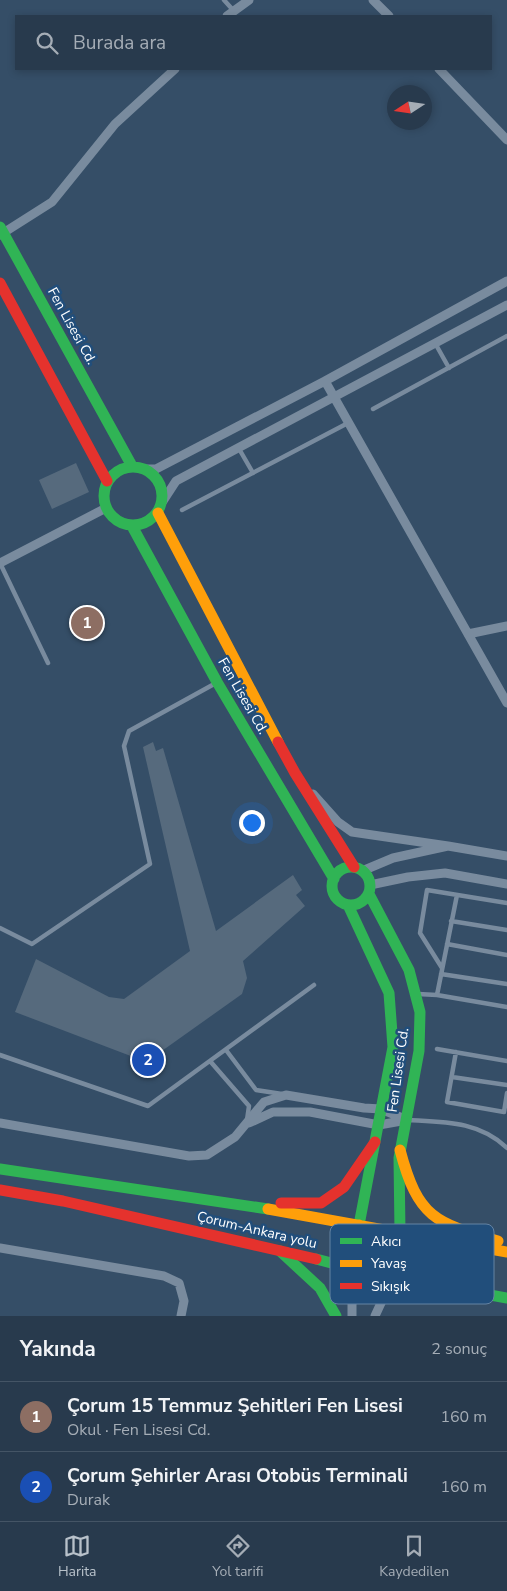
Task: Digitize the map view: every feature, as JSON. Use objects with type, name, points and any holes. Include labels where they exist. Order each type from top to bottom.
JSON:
[{"type":"main road","name":"Fen Lisesi Cd.","points":[[1,232],[132,466]]},
{"type":"main road","points":[[0,283],[107,481]]},
{"type":"main road","points":[[132,466],[145,468],[155,476],[162,488],[163,501],[158,513],[146,523],[132,526],[120,523],[106,508],[104,493],[107,481],[118,470],[132,466]]},
{"type":"main road","name":"Fen Lisesi Cd.","points":[[158,513],[295,773],[358,869]]},
{"type":"main road","name":"Fen Lisesi Cd.","points":[[132,526],[217,682],[334,879]]},
{"type":"main road","points":[[358,869],[370,889],[360,903],[348,905],[335,896],[333,890],[334,879],[342,870],[358,869]]},
{"type":"main road","name":"Fen Lisesi Cd.","points":[[370,889],[412,979],[417,994],[420,1031],[407,1120],[400,1150],[400,1224]]},
{"type":"main road","name":"Fen Lisesi Cd.","points":[[348,905],[389,993],[393,1048],[379,1125],[363,1195],[359,1224]]},
{"type":"main road","points":[[226,1202],[321,1204],[344,1188],[375,1142]]},
{"type":"main road","points":[[400,1150],[406,1172],[418,1199],[444,1224]]},
{"type":"main road","name":"Çorum-Ankara yolu","points":[[0,1169],[226,1202],[359,1224]]},
{"type":"main road","name":"Çorum-Ankara yolu","points":[[0,1190],[276,1248],[330,1262]]},
{"type":"main road","points":[[494,1240],[507,1244]]},
{"type":"main road","points":[[276,1248],[314,1281],[330,1301]]},
{"type":"main road","name":"Çorum-Ankara yolu","points":[[494,1250],[507,1252]]},
{"type":"main road","name":"Çorum-Ankara yolu","points":[[494,1296],[507,1298]]},
{"type":"main road","points":[[332,1304],[336,1316]]},
{"type":"street","points":[[230,13],[249,0]]},
{"type":"street","points":[[373,0],[388,15]]},
{"type":"street","points":[[1,232],[52,202],[115,124],[174,70]]},
{"type":"street","points":[[440,70],[507,140]]},
{"type":"street","points":[[145,468],[156,469],[325,381],[507,281]]},
{"type":"street","points":[[163,501],[176,481],[507,305]]},
{"type":"street","points":[[325,381],[507,703]]},
{"type":"street","points":[[0,563],[106,508]]},
{"type":"street","points":[[468,634],[507,626]]},
{"type":"street","points":[[295,773],[338,822],[352,832],[507,856]]},
{"type":"street","points":[[358,869],[393,858],[448,846]]},
{"type":"street","points":[[370,889],[408,877],[445,873],[507,884]]},
{"type":"street","points":[[0,1123],[189,1156],[207,1155],[235,1136],[247,1125],[264,1102],[286,1095],[381,1109],[407,1120]]},
{"type":"street","points":[[247,1125],[273,1112],[310,1112],[379,1125],[407,1120]]},
{"type":"street","points":[[0,1248],[164,1276],[179,1283],[184,1301],[181,1316]]},
{"type":"street","points":[[375,1316],[381,1304]]},
{"type":"lane","points":[[224,0],[230,13]]},
{"type":"lane","points":[[373,409],[507,336]]},
{"type":"lane","points":[[435,342],[449,368]]},
{"type":"lane","points":[[182,510],[349,422]]},
{"type":"lane","points":[[238,447],[253,473]]},
{"type":"lane","points":[[0,563],[48,662]]},
{"type":"lane","points":[[0,928],[32,944],[150,864],[124,746],[129,731],[217,682]]},
{"type":"lane","points":[[507,903],[427,890],[420,933],[442,971],[507,984]]},
{"type":"lane","points":[[437,995],[457,895]]},
{"type":"lane","points":[[452,921],[507,930]]},
{"type":"lane","points":[[447,944],[507,955]]},
{"type":"lane","points":[[0,1055],[148,1106],[314,985]]},
{"type":"lane","points":[[417,994],[437,995],[507,1007]]},
{"type":"lane","points":[[437,1048],[507,1061]]},
{"type":"lane","points":[[226,1050],[256,1090],[286,1095]]},
{"type":"lane","points":[[456,1052],[447,1102],[504,1112],[507,1093]]},
{"type":"lane","points":[[210,1061],[249,1106],[247,1125]]},
{"type":"lane","points":[[452,1077],[507,1086]]},
{"type":"lane","points":[[407,1120],[459,1123],[490,1134],[507,1148]]},
{"type":"building","points":[[76,463],[89,492],[52,509],[39,480]]},
{"type":"building","points":[[153,742],[156,751],[163,748],[216,931],[293,875],[302,890],[296,895],[305,906],[243,961],[247,978],[242,994],[152,1058],[136,1058],[15,1012],[36,959],[109,997],[124,999],[190,951],[143,747]]},
{"type":"traffic: fast","points":[[0,227],[132,466]]},
{"type":"traffic: fast","points":[[127,467],[139,467],[154,475],[162,490],[162,496],[162,502],[154,517],[139,525],[127,525],[112,517],[104,502],[104,490],[112,475],[127,467]]},
{"type":"traffic: fast","points":[[132,526],[217,682],[334,879]]},
{"type":"traffic: fast","points":[[351,867],[364,873],[370,886],[364,899],[351,905],[338,899],[332,886],[338,873],[351,867]]},
{"type":"traffic: fast","points":[[369,894],[409,970],[420,1012],[419,1051],[399,1158],[400,1224]]},
{"type":"traffic: fast","points":[[348,905],[389,993],[393,1047],[359,1224]]},
{"type":"traffic: fast","points":[[0,1169],[268,1209]]},
{"type":"traffic: fast","points":[[280,1251],[320,1288],[336,1316]]},
{"type":"traffic: fast","points":[[316,1259],[330,1263]]},
{"type":"traffic: fast","points":[[494,1296],[507,1298]]},
{"type":"traffic: slow","points":[[158,513],[278,742]]},
{"type":"traffic: slow","points":[[400,1150],[407,1173],[422,1204],[432,1214],[448,1224]]},
{"type":"traffic: slow","points":[[268,1209],[351,1224]]},
{"type":"traffic: slow","points":[[494,1240],[498,1241]]},
{"type":"traffic: slow","points":[[494,1250],[507,1252]]},
{"type":"traffic: jam","points":[[0,283],[107,481]]},
{"type":"traffic: jam","points":[[278,742],[295,773],[354,867]]},
{"type":"traffic: jam","points":[[281,1203],[321,1203],[344,1187],[375,1142]]},
{"type":"traffic: jam","points":[[0,1190],[63,1201],[316,1259]]},
{"type":"place","name":"Çorum 15 Temmuz Şehitleri Fen Lisesi","points":[[87,623]]},
{"type":"place","name":"Çorum Şehirler Arası Otobüs Terminali","points":[[148,1060]]}]
